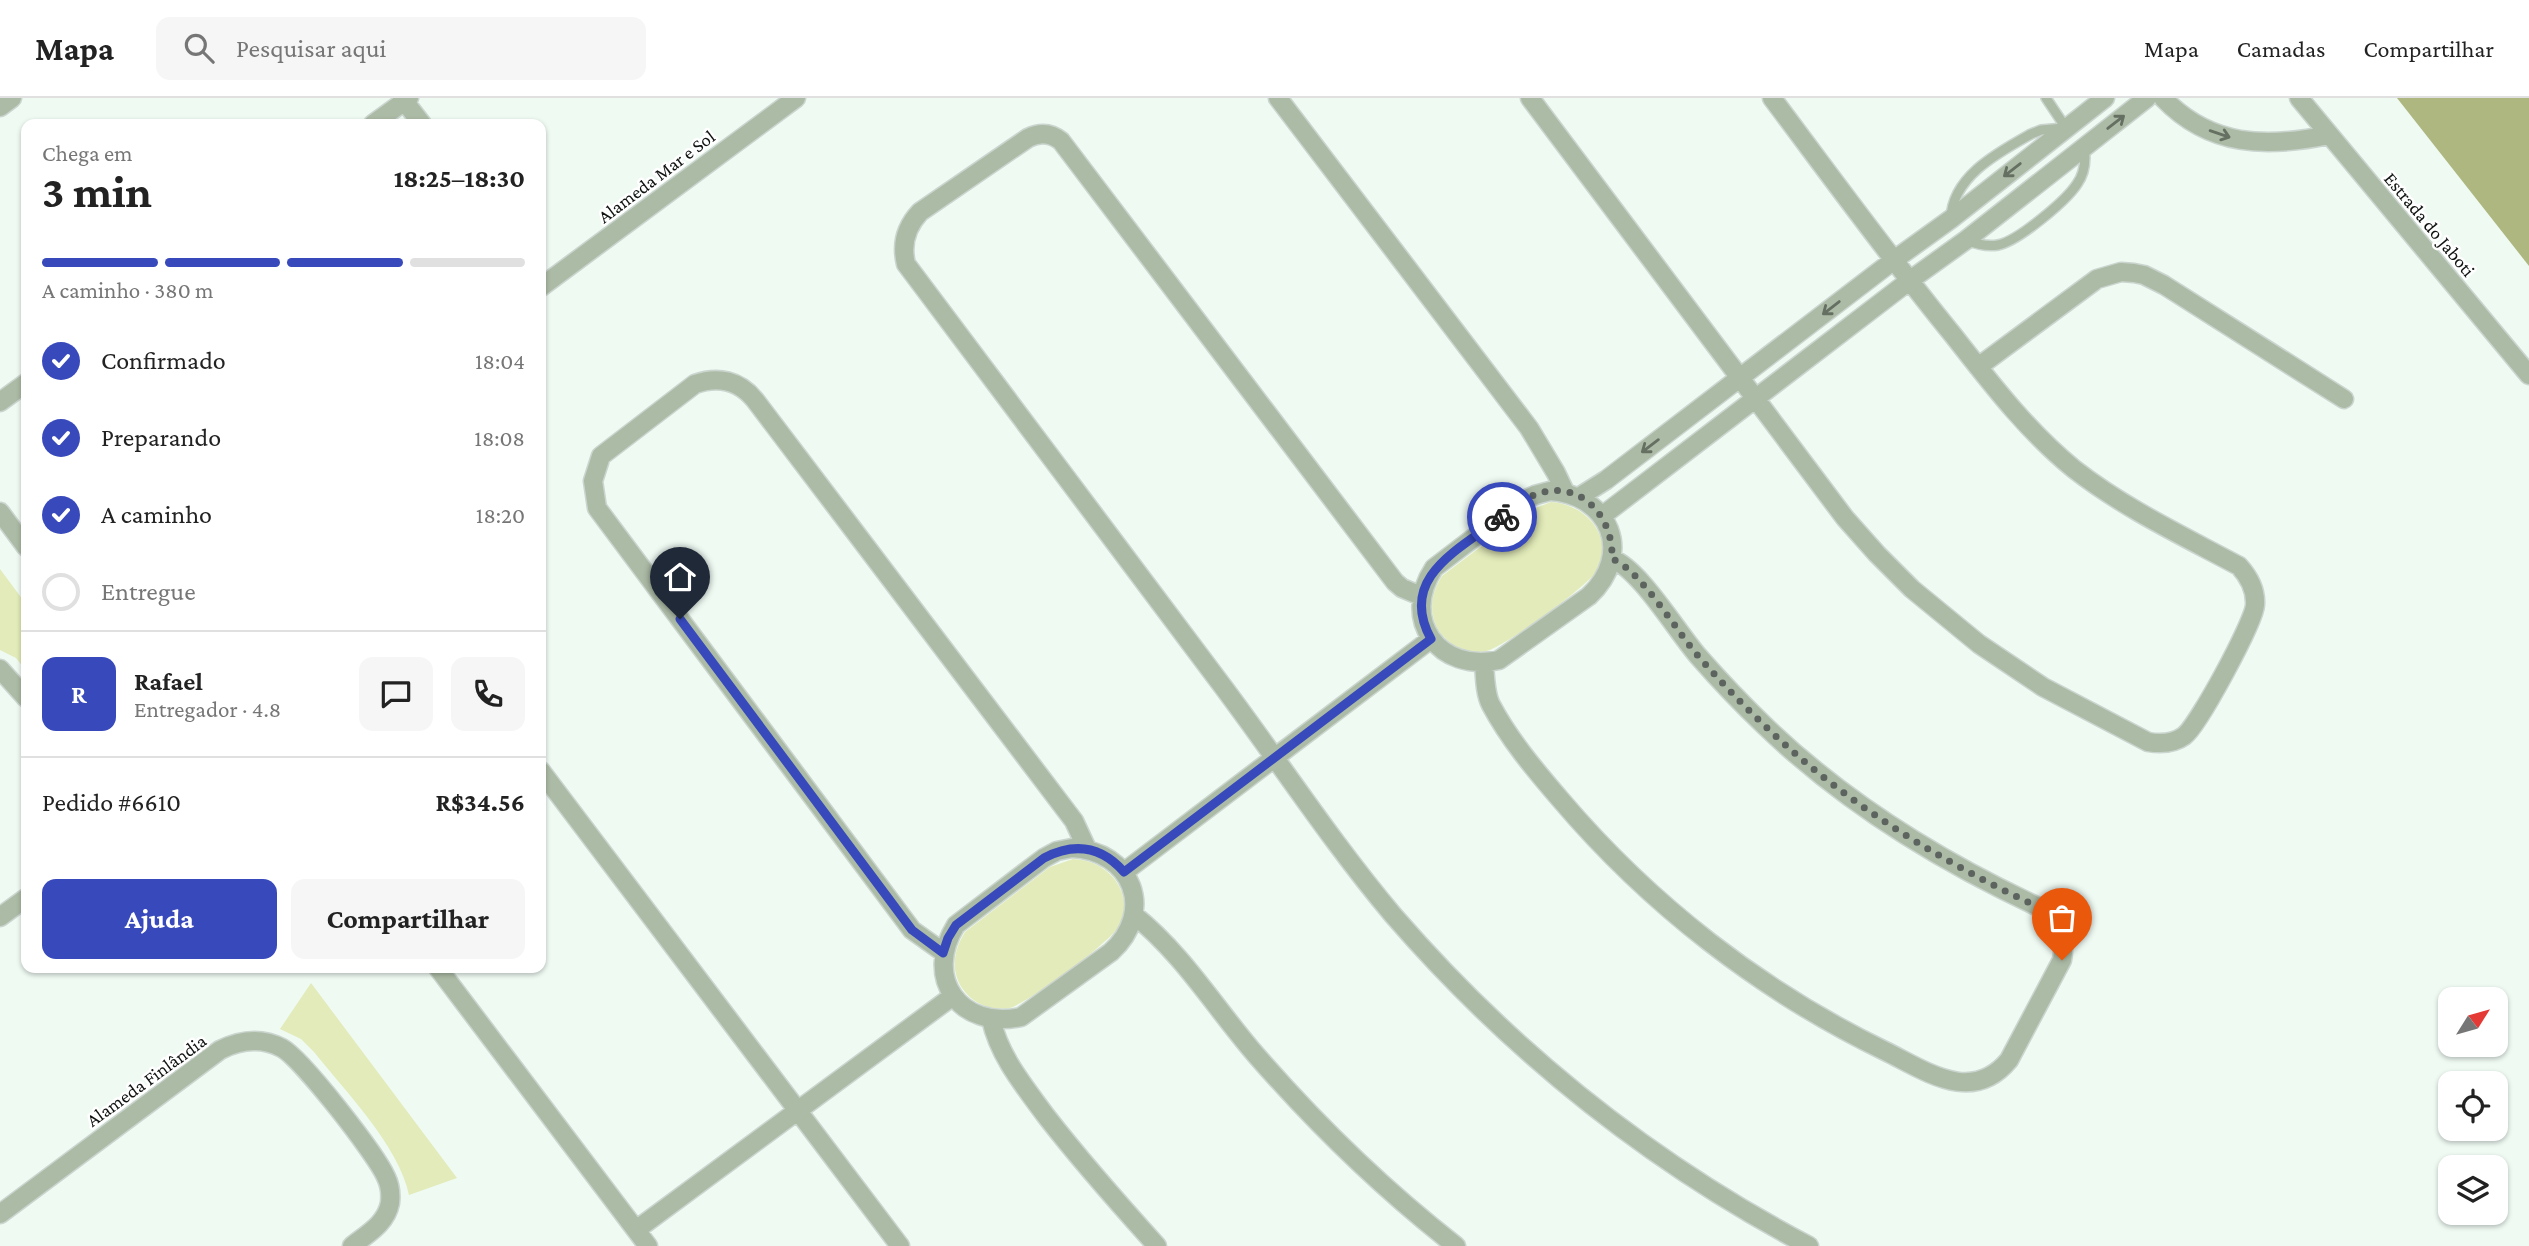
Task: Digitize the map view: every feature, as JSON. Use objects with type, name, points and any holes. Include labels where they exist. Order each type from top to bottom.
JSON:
[{"type":"street","points":[[0,107],[12,98]]},
{"type":"street","name":"Alameda Mar e Sol","points":[[546,281],[796,98]]},
{"type":"street","points":[[1278,98],[1529,428],[1572,494]]},
{"type":"street","points":[[1530,98],[1844,518],[1894,572],[1948,621],[2043,687],[2148,742],[2157,744],[2175,741],[2184,736],[2197,720],[2253,617],[2255,594],[2246,574],[2239,566],[2130,508],[2073,468],[2026,425],[1909,281],[1772,98]]},
{"type":"street","points":[[1572,494],[1606,480],[1951,219],[2105,98]]},
{"type":"street","points":[[1602,516],[1966,240],[2147,98]]},
{"type":"street","points":[[2163,98],[2186,118],[2203,128],[2241,141],[2280,143],[2329,135]]},
{"type":"street","name":"Estrada do Jaboti","points":[[2299,98],[2529,376]]},
{"type":"street","points":[[379,119],[405,99],[419,119]]},
{"type":"street","points":[[2066,128],[2063,138],[2065,143],[2074,149],[2084,147]]},
{"type":"street","points":[[1421,596],[1395,582],[1061,141],[1049,134],[1028,138],[920,212],[913,220],[904,239],[906,264],[1392,914],[1443,970],[1525,1050],[1603,1114],[1675,1167],[1728,1201],[1809,1246]]},
{"type":"street","points":[[1951,219],[1966,240]]},
{"type":"street","points":[[1978,367],[2097,279],[2109,274],[2134,273],[2164,285],[2344,399]]},
{"type":"street","points":[[943,953],[912,930],[597,508],[593,481],[601,456],[695,384],[706,380],[731,382],[741,386],[755,400],[1074,821],[1087,849]]},
{"type":"street","points":[[0,402],[21,387]]},
{"type":"street","points":[[1550,491],[1572,494],[1592,505],[1602,516],[1613,544],[1612,559],[1600,586],[1589,596],[1499,660],[1469,663],[1441,650],[1431,639],[1424,626],[1421,611],[1425,581],[1434,568],[1522,501],[1550,491]]},
{"type":"street","points":[[0,512],[21,540]]},
{"type":"street","points":[[1484,663],[1489,702],[1507,732],[1540,775],[1613,857],[1694,931],[1776,990],[1842,1029],[1910,1063],[1956,1083],[1975,1083],[1993,1075],[2009,1060],[2062,960],[2063,942],[2057,924],[2043,909],[1990,884],[1917,843],[1859,804],[1811,767],[1766,727],[1699,657],[1634,572],[1612,559]]},
{"type":"street","points":[[1124,872],[1431,639]]},
{"type":"street","points":[[0,669],[21,692]]},
{"type":"street","points":[[546,778],[900,1246]]},
{"type":"street","points":[[1087,849],[1102,853],[1124,872],[1135,900],[1134,915],[1126,936],[1111,952],[1021,1017],[1006,1020],[976,1015],[953,996],[946,982],[943,953],[956,925],[1044,858],[1057,851],[1087,849]]},
{"type":"street","points":[[0,917],[21,902]]},
{"type":"street","points":[[1134,915],[1156,933],[1256,1056],[1302,1105],[1398,1198],[1456,1246]]},
{"type":"street","points":[[442,973],[648,1246]]},
{"type":"street","points":[[636,1230],[953,996]]},
{"type":"street","points":[[991,1019],[1001,1050],[1026,1088],[1070,1147],[1157,1246]]},
{"type":"street","name":"Alameda Finlândia","points":[[0,1214],[220,1050],[241,1042],[263,1041],[292,1055],[346,1120],[386,1176],[391,1194],[382,1222],[352,1246]]},
{"type":"lane","points":[[2046,98],[2066,128]]},
{"type":"lane","points":[[1966,240],[1996,245],[2008,242],[2029,229],[2077,184],[2084,167],[2084,147]]},
{"type":"green space","points":[[2397,98],[2529,98],[2529,266]]},
{"type":"green space","points":[[1551,502],[1575,508],[1593,523],[1602,544],[1598,569],[1564,601],[1495,647],[1473,652],[1448,641],[1439,631],[1432,610],[1435,589],[1442,576],[1528,511]]},
{"type":"green space","points":[[0,569],[21,597],[21,664],[16,658],[0,650]]},
{"type":"green space","points":[[1073,859],[1097,865],[1115,880],[1124,900],[1120,925],[1086,958],[1018,1004],[1009,1008],[995,1008],[976,1002],[962,988],[956,974],[956,953],[965,932],[1050,867]]},
{"type":"green space","points":[[311,983],[457,1178],[409,1195],[394,1157],[369,1120],[314,1052],[301,1039],[280,1029]]},
{"type":"way so far","points":[[1502,517],[1522,501],[1550,491],[1579,497],[1592,505],[1609,529],[1613,544],[1612,559],[1634,572],[1699,657],[1766,727],[1839,790],[1917,843],[2051,915],[2061,933],[2064,951],[2062,960]]},
{"type":"route","points":[[680,619],[912,930],[943,953],[956,925],[1057,851],[1072,848],[1102,853],[1124,872],[1431,639],[1424,626],[1421,611],[1425,581],[1434,568],[1502,517]]}]
